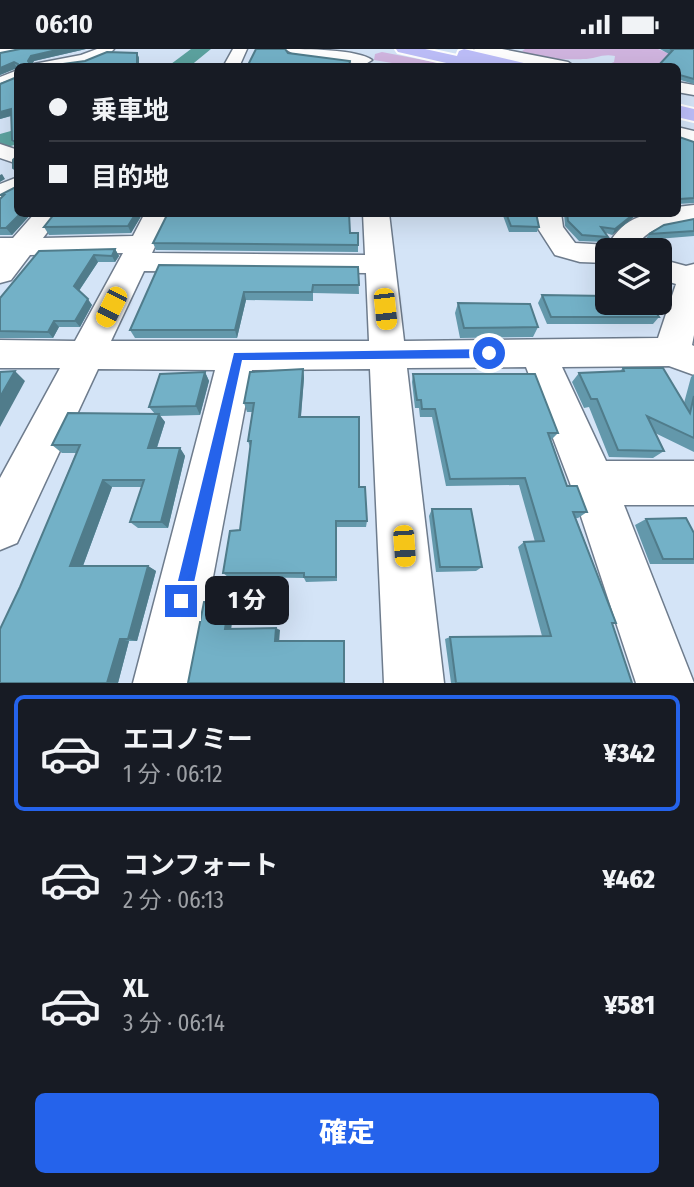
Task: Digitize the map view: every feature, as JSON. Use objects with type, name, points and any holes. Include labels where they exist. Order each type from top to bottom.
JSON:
[{"type":"highway","points":[[403,49],[470,63]]},
{"type":"highway","points":[[438,49],[503,63]]},
{"type":"street","points":[[0,53],[17,49]]},
{"type":"street","points":[[60,63],[96,56],[107,49]]},
{"type":"street","points":[[481,49],[549,63]]},
{"type":"street","points":[[298,50],[364,58]]},
{"type":"street","points":[[0,273],[11,247],[44,217]]},
{"type":"street","points":[[376,217],[390,354],[414,683]]},
{"type":"street","points":[[549,217],[550,227],[565,249],[595,254]]},
{"type":"street","points":[[628,238],[653,217]]},
{"type":"street","points":[[11,247],[145,240],[381,264]]},
{"type":"street","points":[[0,526],[145,240]]},
{"type":"street","points":[[0,354],[237,356],[538,353],[683,357],[693,278],[672,272]]},
{"type":"street","points":[[538,353],[593,483],[666,683]]},
{"type":"street","points":[[163,683],[237,356]]},
{"type":"street","points":[[593,483],[694,483]]},
{"type":"shaded area","points":[[658,49],[673,55],[675,63],[612,63],[615,56],[587,59],[552,58],[522,51]]},
{"type":"shaded area","points":[[382,52],[439,63],[392,63],[374,60],[375,54]]},
{"type":"building","points":[[20,49],[61,49],[31,56],[29,63],[14,62],[0,68],[0,53]]},
{"type":"building","points":[[256,49],[285,49],[288,53],[350,61],[350,63],[249,63]]},
{"type":"building","points":[[670,49],[694,49],[694,79],[681,75],[681,63],[661,63],[673,50]]},
{"type":"building","points":[[107,52],[137,53],[137,63],[70,63],[85,61]]},
{"type":"building","points":[[14,78],[14,141],[11,109],[0,112],[0,84]]},
{"type":"building","points":[[681,138],[694,142],[694,198],[681,199]]},
{"type":"building","points":[[14,188],[14,217],[17,217],[6,228],[0,228],[0,199],[4,195],[0,195]]},
{"type":"building","points":[[52,217],[134,217],[128,226],[44,227]]},
{"type":"building","points":[[166,217],[349,217],[350,233],[358,233],[358,245],[153,243]]},
{"type":"building","points":[[508,217],[537,217],[539,227],[511,226]]},
{"type":"building","points":[[568,217],[630,217],[615,229],[601,227],[608,237],[582,235],[568,221]]},
{"type":"building","points":[[694,219],[694,231],[649,234],[664,225]]},
{"type":"building","points":[[115,249],[112,256],[94,255],[74,286],[88,299],[75,321],[54,321],[48,332],[0,331],[0,298],[39,251]]},
{"type":"building","points":[[159,265],[358,267],[359,285],[313,285],[312,292],[244,292],[235,330],[130,330]]},
{"type":"building","points":[[542,295],[595,296],[595,315],[659,317],[551,317]]},
{"type":"building","points":[[458,303],[530,304],[538,327],[464,328]]},
{"type":"building","points":[[623,368],[663,368],[690,413],[694,396],[694,438],[647,416],[664,451],[618,450],[597,399],[591,399],[579,373],[624,371]]},
{"type":"building","points":[[303,369],[299,417],[359,417],[359,487],[365,487],[367,521],[336,521],[336,577],[304,577],[304,573],[223,573],[230,531],[240,530],[254,403],[244,403],[250,372]]},
{"type":"building","points":[[15,371],[0,397],[0,372]]},
{"type":"building","points":[[205,372],[196,406],[149,407],[160,374]]},
{"type":"building","points":[[413,374],[535,374],[558,433],[548,433],[567,486],[577,486],[587,512],[573,512],[616,623],[612,623],[632,683],[456,683],[450,637],[551,636],[524,542],[544,541],[525,478],[450,479],[435,409],[422,409],[421,400],[417,400]]},
{"type":"building","points":[[68,413],[159,414],[148,448],[180,448],[161,522],[130,522],[144,480],[103,480],[70,566],[148,566],[128,639],[120,639],[107,683],[0,683],[0,629],[80,445],[52,445]]},
{"type":"building","points":[[432,509],[471,509],[482,567],[440,567]]},
{"type":"building","points":[[686,518],[694,533],[694,559],[663,559],[646,519]]},
{"type":"building","points":[[204,602],[229,602],[225,629],[276,628],[275,641],[344,641],[344,683],[188,683]]},
{"type":"waterway","points":[[182,63],[202,49]]},
{"type":"waterway","points":[[0,142],[14,137]]},
{"type":"route","points":[[181,601],[237,356],[489,353]]}]
